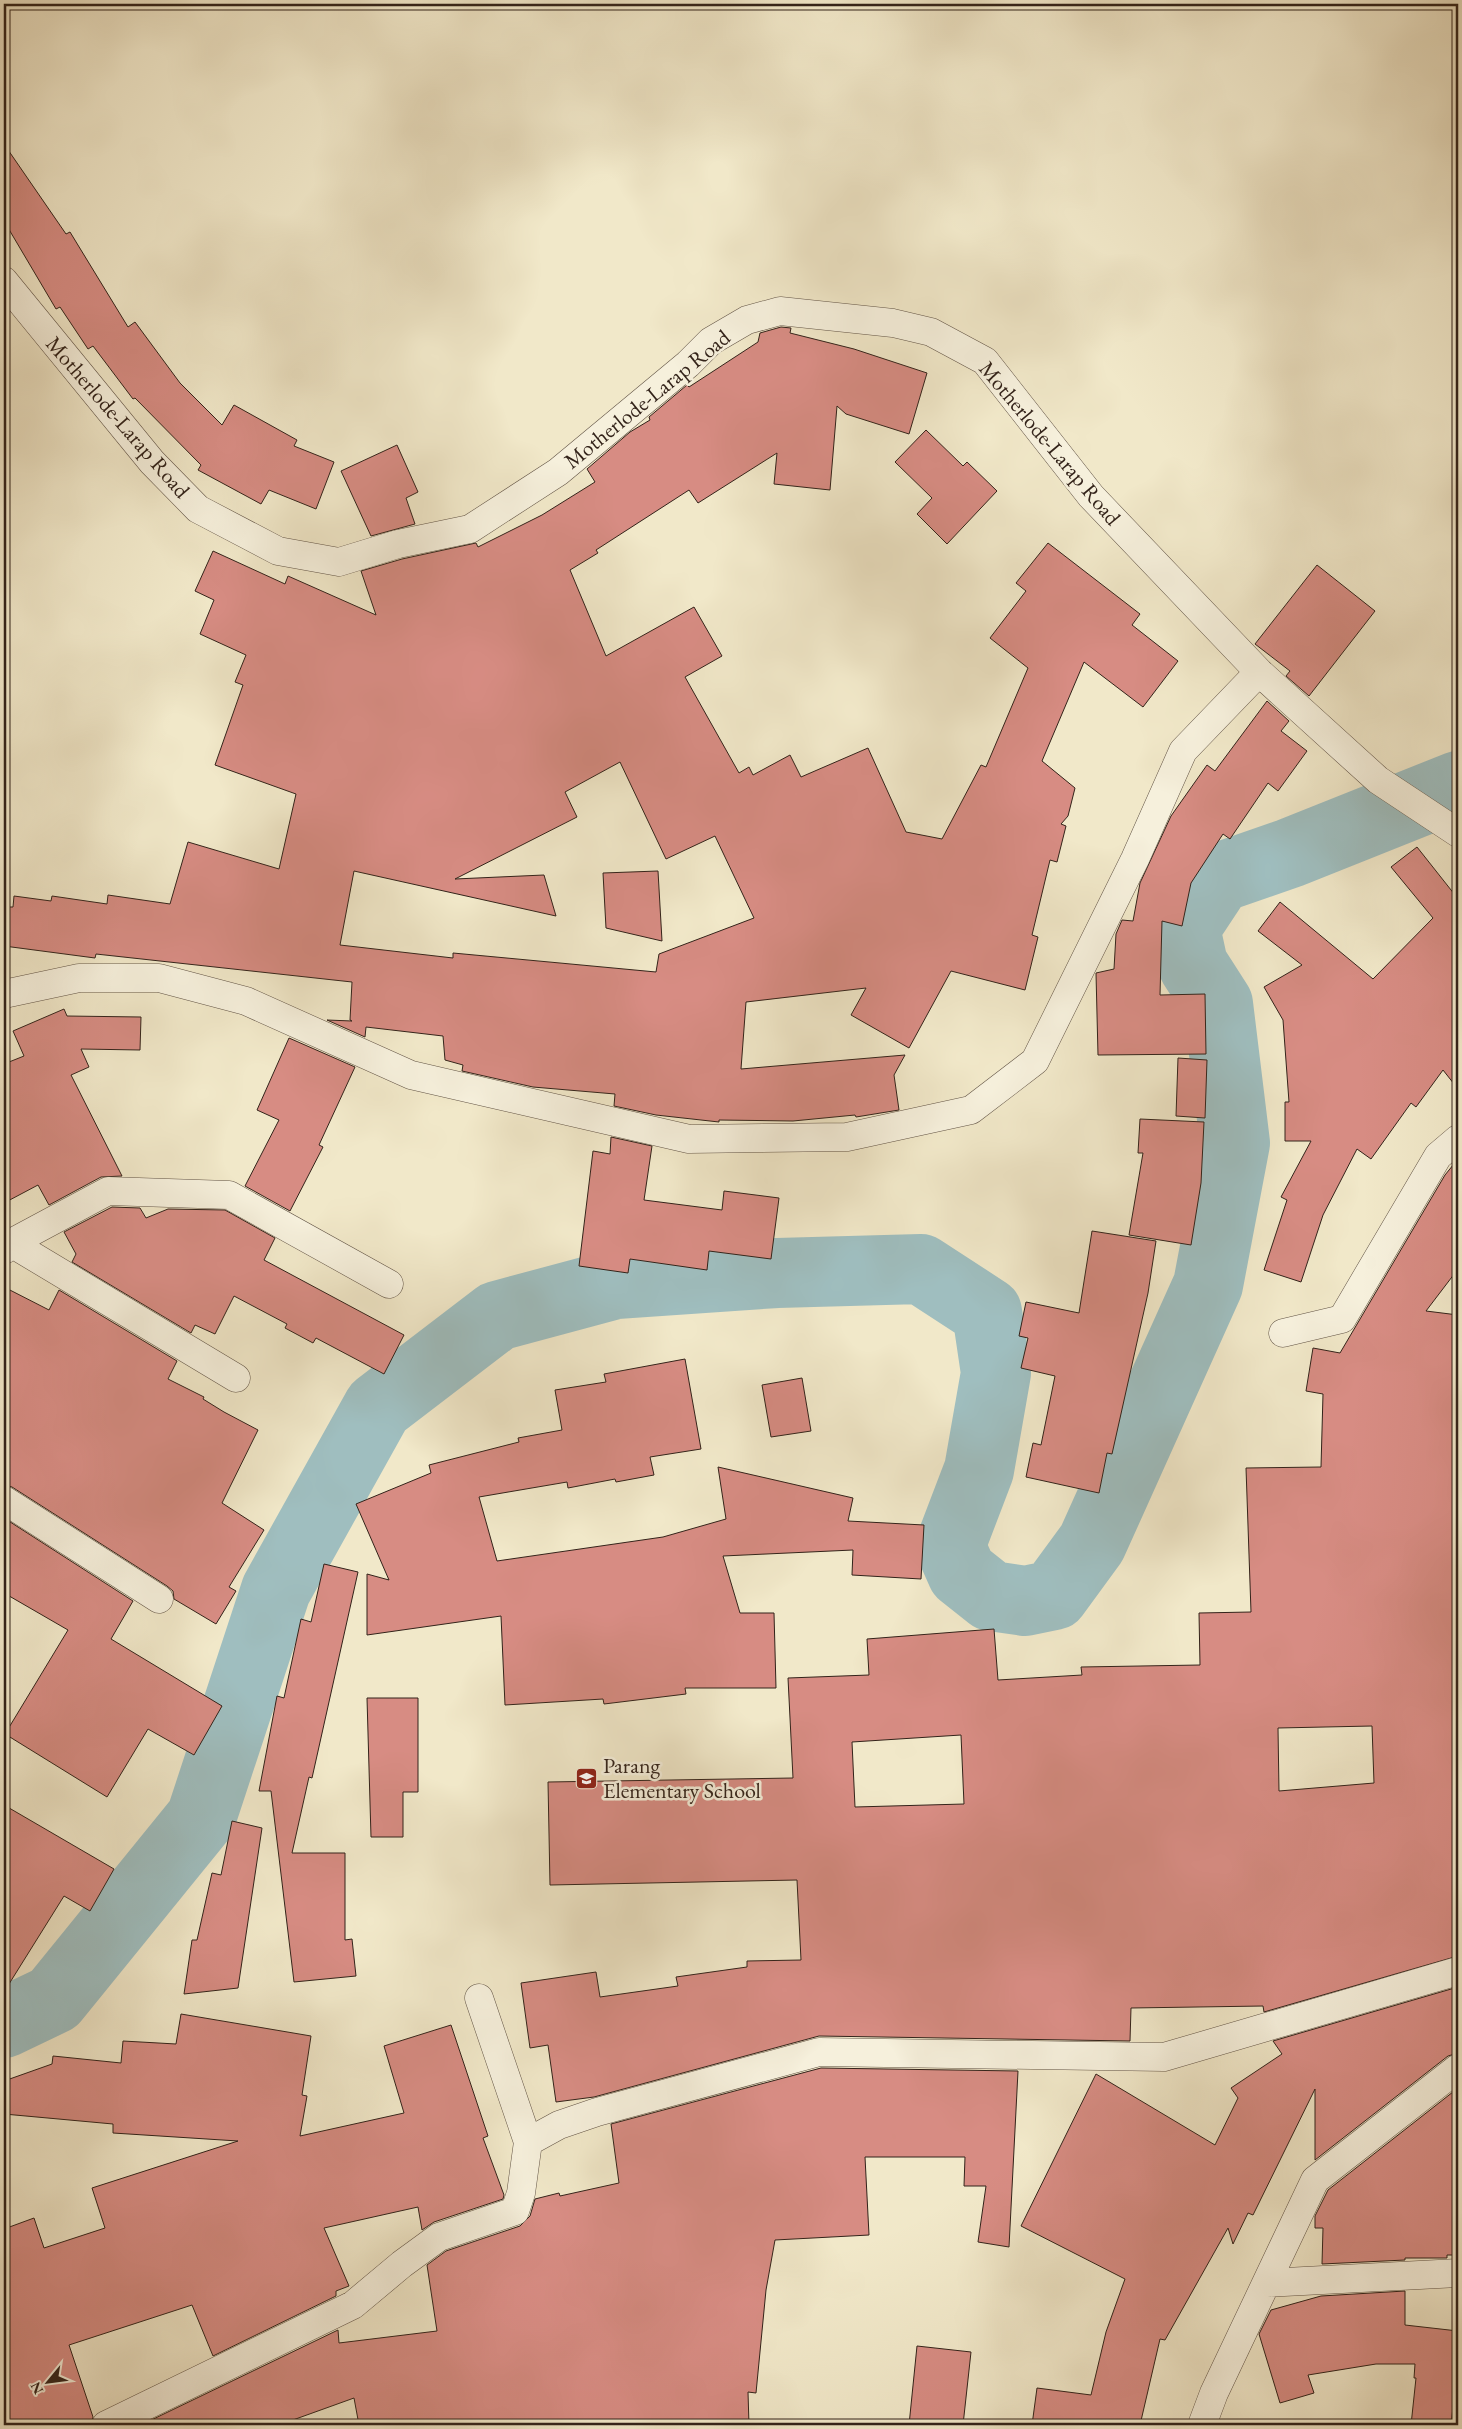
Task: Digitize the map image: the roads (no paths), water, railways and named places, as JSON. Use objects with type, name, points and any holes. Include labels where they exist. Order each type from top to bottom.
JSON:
[{"type":"street","name":"Motherlode-Larap Road","points":[[4,281],[152,462],[198,509],[278,551],[339,562],[398,544],[470,529],[558,472],[688,364],[711,341],[746,320],[780,311],[893,323],[931,332],[985,361],[1091,496],[1259,672],[1378,780],[1458,833]]},
{"type":"street","points":[[4,994],[79,978],[159,978],[246,1001],[411,1075],[689,1140],[847,1137],[971,1110],[1035,1062],[1135,859],[1183,751],[1259,672]]},
{"type":"street","points":[[1283,1333],[1342,1319],[1438,1156],[1458,1139]]},
{"type":"street","points":[[7,1246],[108,1191],[230,1194],[389,1284]]},
{"type":"street","points":[[7,1246],[236,1378]]},
{"type":"street","points":[[4,1500],[159,1599]]},
{"type":"street","points":[[528,2142],[559,2126],[597,2112],[819,2052],[1164,2057],[1458,1971]]},
{"type":"street","points":[[106,2425],[353,2305],[402,2264],[439,2237],[515,2211],[521,2193],[528,2142],[479,1998]]},
{"type":"street","points":[[1202,2425],[1214,2392],[1315,2180],[1458,2068]]},
{"type":"street","points":[[1267,2283],[1458,2273]]},
{"type":"waterway","points":[[4,2023],[54,1999],[201,1818],[276,1590],[378,1407],[497,1316],[616,1284],[777,1273],[921,1269],[987,1312],[996,1373],[979,1470],[950,1546],[962,1573],[991,1596],[1025,1601],[1054,1595],[1092,1543],[1208,1285],[1235,1143],[1218,1004],[1193,965],[1185,928],[1218,878],[1290,853],[1458,786]]},
{"type":"place","name":"Parang Elementary School","points":[[587,1778]]}]
